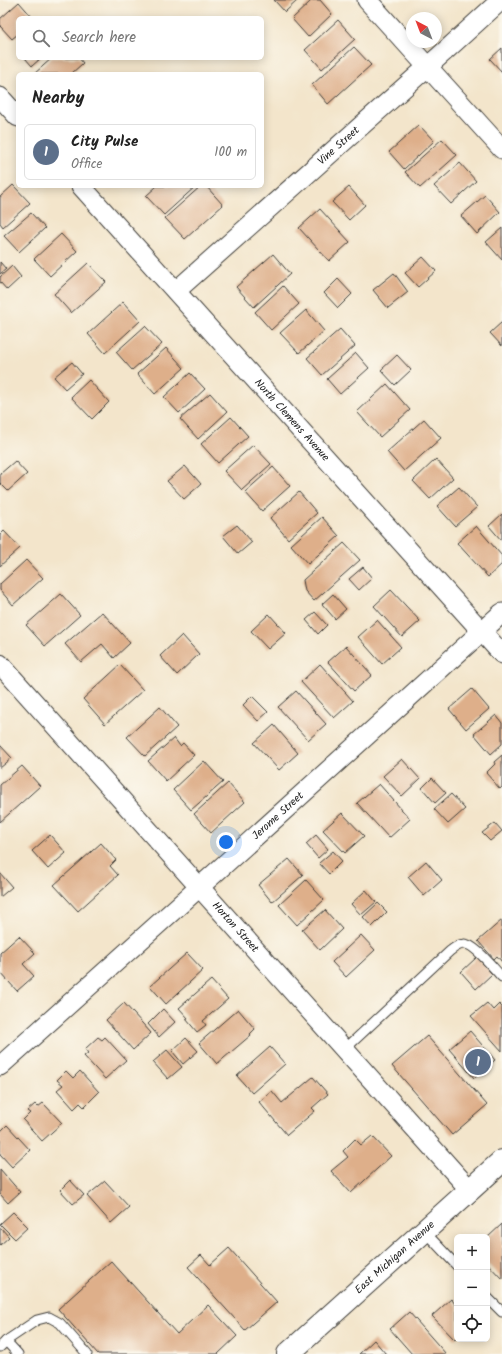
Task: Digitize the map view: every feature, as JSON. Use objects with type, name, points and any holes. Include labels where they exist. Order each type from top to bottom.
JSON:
[{"type":"main road","name":"East Michigan Avenue","points":[[288,1354],[502,1162]]},
{"type":"street","points":[[367,0],[502,149]]},
{"type":"street","name":"Vine Street","points":[[176,291],[501,0]]},
{"type":"street","points":[[0,97],[16,115]]},
{"type":"street","name":"North Clemens Avenue","points":[[83,188],[502,654]]},
{"type":"street","name":"Jerome Street","points":[[0,1066],[502,613]]},
{"type":"street","name":"Horton Street","points":[[0,664],[470,1190]]},
{"type":"lane","points":[[344,1050],[450,951],[459,945],[466,943],[473,947],[502,977]]},
{"type":"lane","points":[[424,1232],[454,1263]]},
{"type":"lane","points":[[490,1300],[502,1312]]},
{"type":"lane","points":[[18,1354],[3,1344],[37,1320],[49,1317],[60,1323],[87,1354]]},
{"type":"building","points":[[274,0],[298,0],[285,12]]},
{"type":"building","points":[[312,0],[320,0],[332,14],[308,37],[292,19]]},
{"type":"building","points":[[19,2],[31,16],[16,16],[16,36],[12,39],[0,26],[0,19]]},
{"type":"building","points":[[338,20],[355,39],[322,69],[305,50]]},
{"type":"building","points":[[354,47],[371,65],[328,104],[312,85]]},
{"type":"building","points":[[502,48],[502,72],[490,59]]},
{"type":"building","points":[[27,60],[39,60],[32,66]]},
{"type":"building","points":[[50,60],[81,60],[83,63],[73,72],[36,72]]},
{"type":"building","points":[[419,125],[434,141],[404,169],[389,152]]},
{"type":"building","points":[[442,139],[457,155],[420,188],[405,172]]},
{"type":"building","points":[[460,163],[476,181],[451,204],[434,186]]},
{"type":"building","points":[[13,185],[30,203],[3,227],[0,223],[0,197]]},
{"type":"building","points":[[349,187],[365,205],[349,220],[332,202]]},
{"type":"building","points":[[155,188],[194,188],[164,215],[146,196]]},
{"type":"building","points":[[199,188],[208,188],[223,205],[185,239],[165,218]]},
{"type":"building","points":[[485,195],[500,212],[477,234],[461,216]]},
{"type":"building","points":[[320,209],[350,242],[329,261],[299,228]]},
{"type":"building","points":[[31,213],[45,228],[19,252],[4,236]]},
{"type":"building","points":[[502,228],[502,260],[486,242]]},
{"type":"building","points":[[61,234],[77,251],[50,276],[34,259]]},
{"type":"building","points":[[273,254],[290,274],[254,307],[236,287]]},
{"type":"building","points":[[423,257],[436,271],[418,287],[405,273]]},
{"type":"building","points":[[0,262],[6,269],[0,274]]},
{"type":"building","points":[[88,263],[106,282],[71,313],[54,294]]},
{"type":"building","points":[[12,266],[21,277],[7,290],[0,282],[0,277]]},
{"type":"building","points":[[394,273],[408,292],[388,308],[373,290]]},
{"type":"building","points":[[338,279],[352,294],[338,308],[324,293]]},
{"type":"building","points":[[283,286],[299,304],[271,330],[255,312]]},
{"type":"building","points":[[123,302],[140,321],[105,353],[88,334]]},
{"type":"building","points":[[306,310],[324,331],[299,353],[280,333]]},
{"type":"building","points":[[502,322],[502,346],[490,333]]},
{"type":"building","points":[[145,326],[162,344],[132,370],[116,352]]},
{"type":"building","points":[[340,329],[355,346],[322,375],[307,358]]},
{"type":"building","points":[[166,348],[184,368],[155,394],[137,374]]},
{"type":"building","points":[[356,353],[369,368],[340,394],[327,379]]},
{"type":"building","points":[[397,355],[411,370],[395,385],[381,370]]},
{"type":"building","points":[[72,362],[82,374],[65,389],[54,377]]},
{"type":"building","points":[[190,373],[205,389],[179,413],[164,397]]},
{"type":"building","points":[[89,380],[109,402],[92,419],[71,397]]},
{"type":"building","points":[[387,384],[410,410],[380,437],[357,412]]},
{"type":"building","points":[[210,393],[227,412],[198,439],[180,419]]},
{"type":"building","points":[[231,417],[248,436],[218,463],[201,444]]},
{"type":"building","points":[[424,419],[441,438],[404,471],[387,452]]},
{"type":"building","points":[[253,445],[271,464],[242,490],[224,471]]},
{"type":"building","points":[[436,459],[453,478],[430,499],[413,481]]},
{"type":"building","points":[[15,461],[27,474],[8,491],[0,483],[0,474]]},
{"type":"building","points":[[185,466],[201,484],[184,499],[167,481]]},
{"type":"building","points":[[273,467],[290,486],[262,511],[245,492]]},
{"type":"building","points":[[459,487],[477,507],[455,526],[437,506]]},
{"type":"building","points":[[299,492],[317,513],[288,539],[270,518]]},
{"type":"building","points":[[502,514],[502,541],[489,526]]},
{"type":"building","points":[[322,517],[339,536],[308,564],[291,545]]},
{"type":"building","points":[[237,525],[252,542],[238,554],[223,536]]},
{"type":"building","points":[[476,526],[502,556],[502,564],[488,577],[457,543]]},
{"type":"building","points":[[4,531],[20,548],[0,566],[0,535]]},
{"type":"building","points":[[344,543],[360,560],[314,601],[305,591],[303,580]]},
{"type":"building","points":[[26,560],[43,578],[13,605],[0,590],[0,584]]},
{"type":"building","points":[[363,567],[372,578],[359,590],[349,579]]},
{"type":"building","points":[[391,590],[420,621],[402,637],[374,606]]},
{"type":"building","points":[[61,594],[80,615],[45,646],[26,625]]},
{"type":"building","points":[[333,594],[346,609],[335,619],[322,604]]},
{"type":"building","points":[[102,612],[130,643],[114,658],[102,644],[81,662],[65,644]]},
{"type":"building","points":[[315,612],[327,625],[318,634],[306,620]]},
{"type":"building","points":[[269,614],[286,633],[268,649],[251,631]]},
{"type":"building","points":[[377,620],[401,647],[382,664],[358,637]]},
{"type":"building","points":[[182,635],[199,654],[177,675],[160,656]]},
{"type":"building","points":[[346,646],[372,675],[354,691],[328,662]]},
{"type":"building","points":[[320,664],[353,701],[334,718],[301,682]]},
{"type":"building","points":[[120,665],[143,690],[105,724],[83,699]]},
{"type":"building","points":[[472,689],[489,709],[466,729],[449,709]]},
{"type":"building","points":[[296,691],[326,724],[308,740],[278,707]]},
{"type":"building","points":[[252,696],[268,712],[258,721],[243,705]]},
{"type":"building","points":[[160,707],[177,727],[145,756],[127,737]]},
{"type":"building","points":[[496,715],[502,723],[502,744],[491,754],[474,734]]},
{"type":"building","points":[[274,725],[298,753],[279,770],[254,743]]},
{"type":"building","points":[[174,738],[180,746],[183,743],[194,755],[166,781],[148,761]]},
{"type":"building","points":[[0,745],[12,758],[0,768]]},
{"type":"building","points":[[502,755],[502,787],[500,789],[486,773],[495,764],[494,762]]},
{"type":"building","points":[[402,759],[420,779],[402,796],[383,776]]},
{"type":"building","points":[[204,761],[223,782],[191,810],[173,790]]},
{"type":"building","points":[[22,766],[40,786],[0,822],[0,785]]},
{"type":"building","points":[[432,778],[446,793],[435,803],[422,788]]},
{"type":"building","points":[[228,783],[245,802],[211,833],[194,814]]},
{"type":"building","points":[[379,784],[410,819],[389,838],[357,803]]},
{"type":"building","points":[[451,794],[465,809],[448,824],[434,809]]},
{"type":"building","points":[[342,813],[364,836],[345,853],[323,830]]},
{"type":"building","points":[[495,823],[502,831],[490,841],[482,833]]},
{"type":"building","points":[[50,835],[66,853],[48,869],[32,851]]},
{"type":"building","points":[[316,835],[328,849],[318,858],[306,844]]},
{"type":"building","points":[[101,843],[116,860],[110,866],[118,875],[78,911],[54,885]]},
{"type":"building","points":[[333,851],[342,861],[329,874],[319,863]]},
{"type":"building","points":[[289,859],[303,875],[272,902],[258,885]]},
{"type":"building","points":[[426,861],[442,880],[424,896],[408,877]]},
{"type":"building","points":[[0,873],[12,887],[0,897]]},
{"type":"building","points":[[306,880],[324,900],[297,925],[279,905]]},
{"type":"building","points":[[366,890],[376,902],[361,915],[351,904]]},
{"type":"building","points":[[378,903],[387,912],[372,927],[363,917]]},
{"type":"building","points":[[325,910],[342,929],[320,950],[302,930]]},
{"type":"building","points":[[502,920],[502,962],[497,956],[494,959],[478,941]]},
{"type":"building","points":[[361,935],[375,950],[346,977],[332,962]]},
{"type":"building","points":[[19,936],[35,953],[23,964],[34,976],[17,991],[0,972],[0,953]]},
{"type":"building","points":[[187,953],[203,970],[166,1004],[150,986]]},
{"type":"building","points":[[477,957],[492,974],[476,989],[461,972]]},
{"type":"building","points":[[211,980],[228,999],[203,1021],[206,1025],[197,1032],[179,1008]]},
{"type":"building","points":[[124,1003],[151,1033],[133,1050],[106,1020]]},
{"type":"building","points":[[487,1003],[493,1010],[499,1004],[502,1007],[502,1051],[471,1016]]},
{"type":"building","points":[[163,1009],[175,1022],[159,1037],[148,1024]]},
{"type":"building","points":[[238,1009],[255,1029],[250,1034],[251,1035],[217,1064],[199,1043]]},
{"type":"building","points":[[470,1031],[495,1060],[474,1078],[449,1049]]},
{"type":"building","points":[[427,1036],[487,1105],[452,1135],[392,1066]]},
{"type":"building","points":[[98,1037],[102,1040],[105,1037],[126,1060],[105,1079],[84,1056],[88,1053],[85,1049]]},
{"type":"building","points":[[186,1038],[198,1051],[183,1064],[172,1051]]},
{"type":"building","points":[[270,1047],[285,1064],[252,1093],[237,1076]]},
{"type":"building","points":[[167,1050],[182,1067],[168,1079],[153,1062]]},
{"type":"building","points":[[66,1071],[73,1078],[80,1071],[99,1092],[84,1107],[80,1103],[74,1109],[57,1090],[63,1085],[57,1080]]},
{"type":"building","points":[[313,1077],[328,1094],[312,1108],[315,1111],[287,1135],[259,1102],[272,1091],[282,1103]]},
{"type":"building","points":[[43,1103],[62,1123],[42,1141],[23,1120],[30,1113],[27,1111],[35,1104],[38,1107]]},
{"type":"building","points":[[7,1125],[30,1150],[12,1167],[0,1154],[0,1132]]},
{"type":"building","points":[[372,1136],[391,1156],[351,1193],[331,1171],[348,1157],[343,1151],[355,1139],[361,1145]]},
{"type":"building","points":[[0,1169],[20,1192],[8,1203],[0,1194]]},
{"type":"building","points":[[70,1180],[84,1195],[73,1204],[60,1190]]},
{"type":"building","points":[[105,1181],[129,1207],[111,1223],[87,1196]]},
{"type":"building","points":[[13,1212],[28,1227],[15,1239],[0,1224]]},
{"type":"building","points":[[502,1224],[502,1279],[490,1266],[490,1235]]},
{"type":"building","points":[[0,1227],[9,1237],[0,1245]]},
{"type":"building","points":[[229,1248],[277,1302],[245,1330],[188,1267],[201,1255],[210,1265]]},
{"type":"building","points":[[111,1261],[177,1334],[208,1305],[237,1336],[218,1354],[98,1354],[58,1309]]},
{"type":"building","points":[[451,1299],[454,1302],[454,1339],[432,1316]]},
{"type":"building","points":[[409,1312],[446,1354],[412,1354],[390,1329]]},
{"type":"building","points":[[374,1340],[386,1354],[359,1354]]},
{"type":"place","name":"City Pulse","points":[[478,1062]]}]
